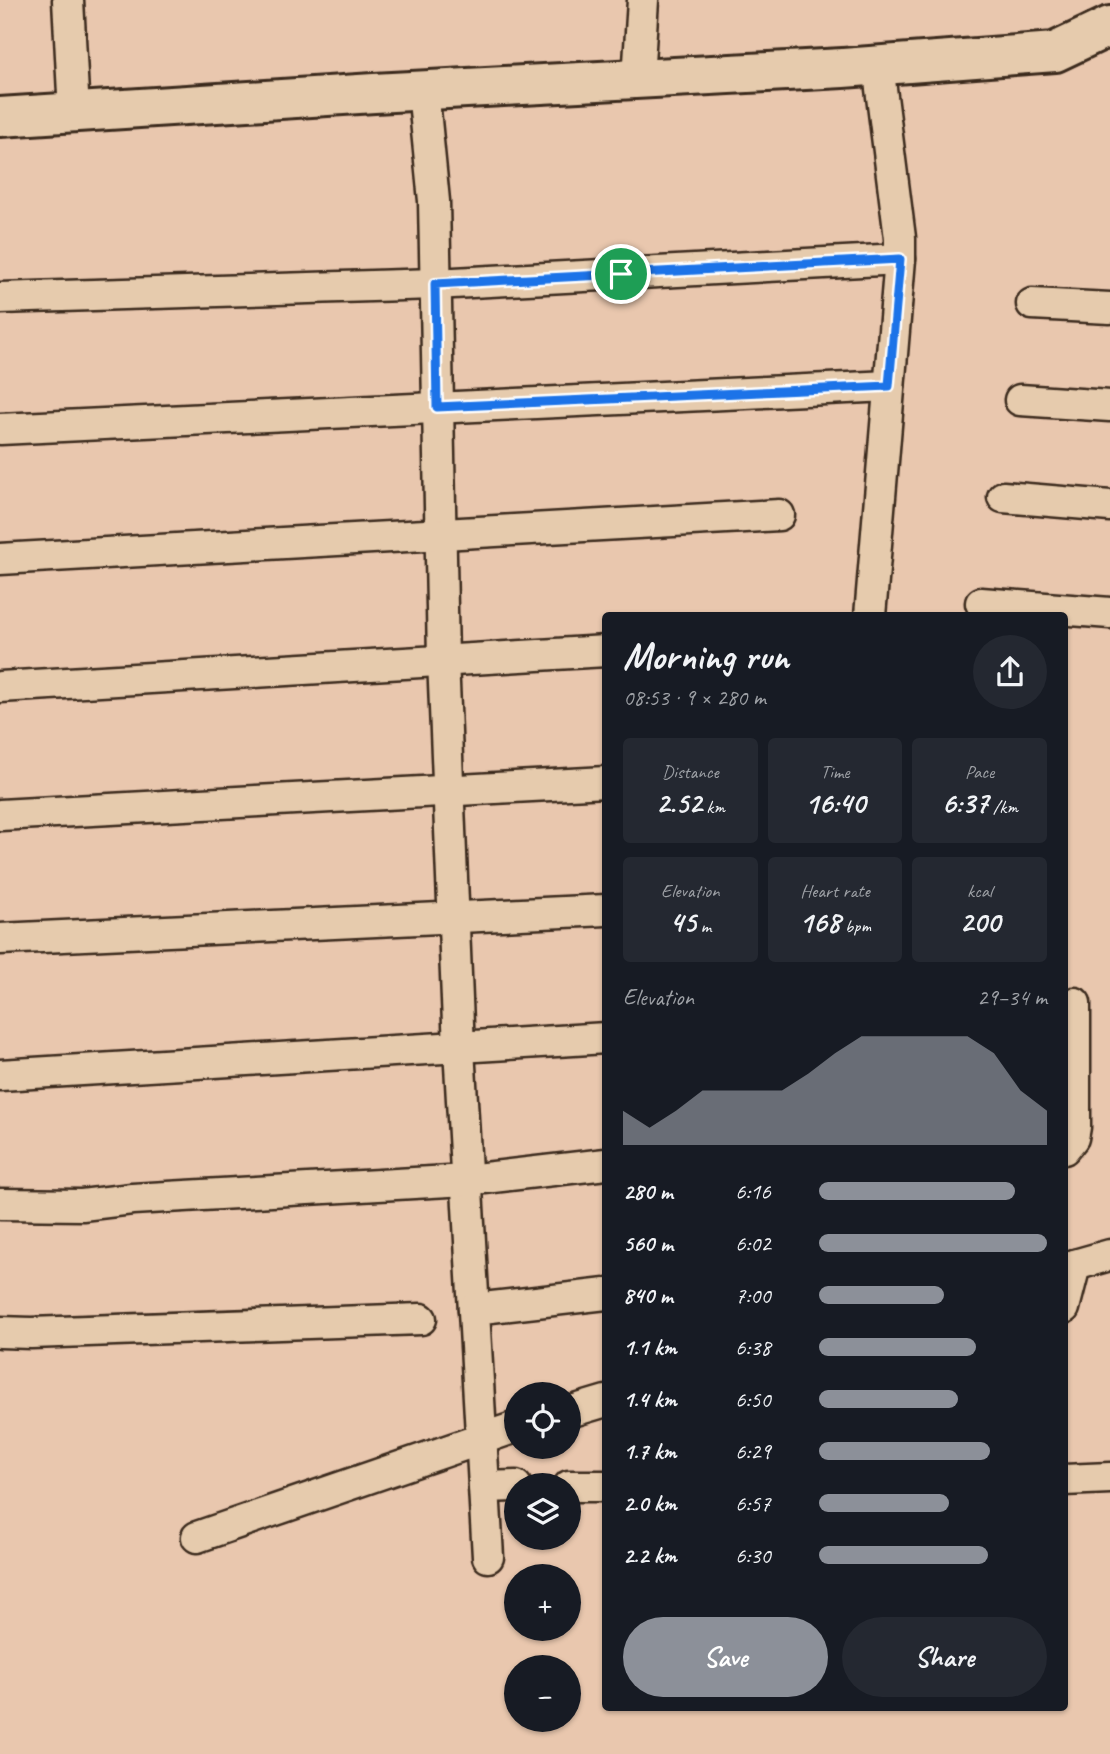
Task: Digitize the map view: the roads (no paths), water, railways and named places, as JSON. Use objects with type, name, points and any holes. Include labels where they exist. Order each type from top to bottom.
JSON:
[{"type":"street","points":[[68,0],[74,113]]},
{"type":"street","points":[[638,79],[643,0]]},
{"type":"street","points":[[0,117],[1055,52],[1110,26]]},
{"type":"street","points":[[870,612],[900,259],[900,238],[878,65]]},
{"type":"street","points":[[422,90],[434,201],[443,659],[459,1048],[488,1557]]},
{"type":"street","points":[[0,298],[435,284],[900,259]]},
{"type":"street","points":[[1032,304],[1110,308]]},
{"type":"street","points":[[0,429],[889,386]]},
{"type":"street","points":[[1020,400],[1110,407]]},
{"type":"street","points":[[1003,497],[1110,506]]},
{"type":"street","points":[[0,559],[779,515]]},
{"type":"street","points":[[981,603],[1110,613]]},
{"type":"street","points":[[0,687],[602,651]]},
{"type":"street","points":[[0,815],[602,782]]},
{"type":"street","points":[[0,939],[602,910]]},
{"type":"street","points":[[1068,1145],[1073,1139],[1075,1127],[1075,1003]]},
{"type":"street","points":[[0,1075],[602,1038]]},
{"type":"street","points":[[0,1204],[82,1205],[132,1199],[467,1180],[602,1164]]},
{"type":"street","points":[[1069,1266],[1110,1255]]},
{"type":"street","points":[[474,1309],[602,1294]]},
{"type":"street","points":[[0,1332],[421,1319]]},
{"type":"street","points":[[581,1408],[602,1402]]},
{"type":"street","points":[[197,1537],[504,1430]]},
{"type":"street","points":[[1068,1480],[1110,1478]]},
{"type":"street","points":[[484,1487],[504,1486]]},
{"type":"street","points":[[581,1486],[602,1486]]}]
